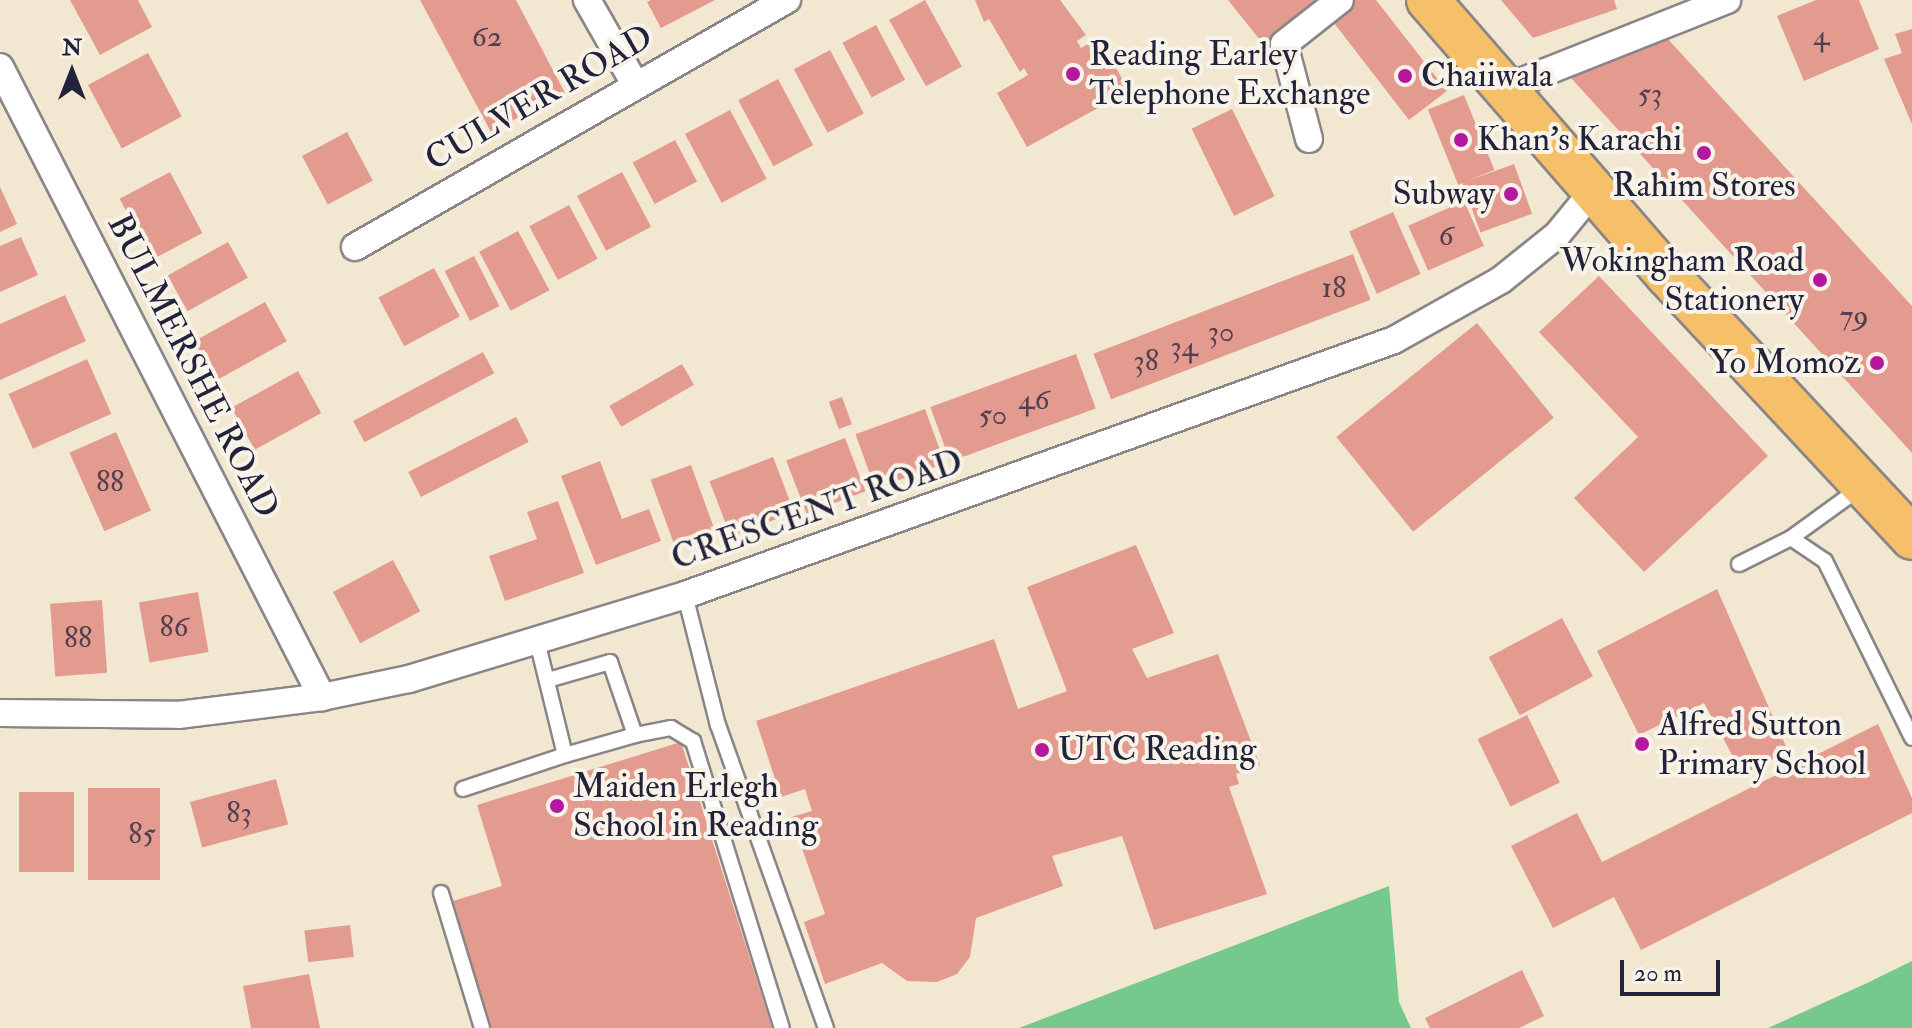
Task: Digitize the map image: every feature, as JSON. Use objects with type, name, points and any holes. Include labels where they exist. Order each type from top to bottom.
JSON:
[{"type":"main road","points":[[1428,0],[1594,190],[1912,538]]},
{"type":"street","points":[[587,0],[635,84]]},
{"type":"street","name":"CULVER ROAD","points":[[355,247],[635,84],[787,0]]},
{"type":"street","points":[[1309,139],[1284,44],[1340,0]]},
{"type":"street","points":[[1505,88],[1696,5],[1727,0]]},
{"type":"street","name":"BULMERSHE ROAD","points":[[2,74],[322,697]]},
{"type":"street","name":"CRESCENT ROAD","points":[[0,713],[178,715],[322,697],[409,679],[685,595],[1394,340],[1501,280],[1557,235],[1594,190]]},
{"type":"lane","points":[[1739,564],[1791,538],[1863,485]]},
{"type":"lane","points":[[1791,538],[1825,561],[1912,738]]},
{"type":"lane","points":[[685,595],[718,725],[826,1028]]},
{"type":"lane","points":[[537,641],[565,755]]},
{"type":"lane","points":[[548,680],[610,662],[635,735]]},
{"type":"lane","points":[[463,789],[635,735],[671,728],[693,741],[782,1028]]},
{"type":"lane","points":[[441,893],[482,1028]]},
{"type":"green space","points":[[1389,886],[1399,1002],[1411,1028],[1019,1028]]},
{"type":"green space","points":[[1912,961],[1912,1028],[1768,1028],[1865,984]]},
{"type":"building","points":[[70,0],[138,0],[152,27],[100,55]]},
{"type":"building","points":[[420,0],[516,0],[565,93],[491,132]]},
{"type":"building","points":[[715,0],[661,28],[647,2]]},
{"type":"building","points":[[925,0],[962,66],[926,86],[889,20]]},
{"type":"building","name":"Reading Earley Telephone Exchange","points":[[975,0],[1060,0],[1086,35],[1077,41],[1081,48],[1099,38],[1129,91],[1027,147],[997,93],[1028,75],[1024,68],[1020,72],[989,19],[984,22]]},
{"type":"building","points":[[1228,0],[1321,0],[1264,45]]},
{"type":"building","points":[[1345,0],[1376,0],[1447,91],[1409,120],[1327,14]]},
{"type":"building","points":[[1501,0],[1614,0],[1617,9],[1533,38]]},
{"type":"building","points":[[1816,0],[1859,0],[1879,49],[1804,81],[1777,16]]},
{"type":"building","points":[[876,25],[905,80],[872,98],[842,43]]},
{"type":"building","points":[[1912,29],[1912,124],[1884,59],[1902,53],[1895,34]]},
{"type":"building","points":[[1667,38],[1912,306],[1912,453],[1571,78]]},
{"type":"building","points":[[830,50],[864,114],[828,133],[794,69]]},
{"type":"building","points":[[148,53],[182,117],[122,148],[88,85]]},
{"type":"building","points":[[778,79],[813,145],[773,166],[738,100]]},
{"type":"building","name":"Khan's Karachi","points":[[1464,95],[1494,170],[1458,185],[1428,110]]},
{"type":"building","points":[[1232,109],[1275,196],[1234,216],[1192,129]]},
{"type":"building","points":[[730,110],[767,179],[722,203],[685,134]]},
{"type":"building","points":[[347,132],[373,181],[328,205],[302,156]]},
{"type":"building","points":[[675,140],[697,181],[655,204],[633,163]]},
{"type":"building","points":[[1514,164],[1532,214],[1480,233],[1462,183]]},
{"type":"building","points":[[170,172],[202,233],[152,260],[120,199]]},
{"type":"building","points":[[622,172],[651,227],[606,251],[577,196]]},
{"type":"building","points":[[0,187],[17,224],[0,232]]},
{"type":"building","points":[[1464,201],[1484,246],[1428,271],[1408,226]]},
{"type":"building","points":[[569,205],[598,259],[558,280],[529,226]]},
{"type":"building","points":[[1393,212],[1421,274],[1377,294],[1349,232]]},
{"type":"building","points":[[518,231],[549,290],[511,311],[479,252]]},
{"type":"building","points":[[21,237],[38,275],[0,292],[0,246]]},
{"type":"building","points":[[228,242],[248,278],[188,311],[168,275]]},
{"type":"building","points":[[1353,254],[1371,300],[1111,399],[1093,354]]},
{"type":"building","points":[[474,256],[499,306],[470,321],[445,271]]},
{"type":"building","points":[[434,268],[460,317],[404,346],[378,298]]},
{"type":"building","points":[[1599,276],[1768,456],[1644,572],[1574,498],[1638,437],[1539,332]]},
{"type":"building","points":[[65,295],[86,341],[0,380],[0,324]]},
{"type":"building","points":[[265,302],[287,341],[213,382],[192,343]]},
{"type":"building","points":[[1477,323],[1554,418],[1413,532],[1336,437]]},
{"type":"building","points":[[483,352],[494,373],[364,442],[353,421]]},
{"type":"building","points":[[1076,354],[1096,409],[950,462],[930,407]]},
{"type":"building","points":[[87,359],[111,414],[33,449],[8,394]]},
{"type":"building","points":[[682,364],[694,385],[621,427],[609,406]]},
{"type":"building","points":[[298,371],[321,413],[255,450],[232,408]]},
{"type":"building","points":[[842,397],[852,424],[839,429],[829,402]]},
{"type":"building","points":[[925,409],[945,464],[875,489],[855,434]]},
{"type":"building","points":[[516,417],[529,442],[421,497],[408,472]]},
{"type":"building","points":[[116,432],[151,511],[104,531],[69,453]]},
{"type":"building","points":[[845,438],[865,491],[807,514],[786,461]]},
{"type":"building","points":[[773,457],[794,512],[731,536],[710,481]]},
{"type":"building","points":[[600,461],[622,519],[649,509],[661,541],[596,565],[561,476]]},
{"type":"building","points":[[691,465],[716,534],[676,548],[651,480]]},
{"type":"building","points":[[558,501],[584,573],[505,601],[489,556],[537,539],[527,512]]},
{"type":"building","points":[[1136,545],[1174,633],[1132,649],[1147,678],[1218,654],[1260,765],[1236,774],[1239,784],[1229,787],[1267,894],[1154,930],[1122,836],[1052,856],[1063,886],[976,918],[970,957],[957,974],[937,982],[907,981],[882,963],[825,984],[804,922],[825,914],[791,817],[812,811],[805,789],[781,797],[756,721],[994,639],[1018,709],[1067,691],[1027,587]]},
{"type":"building","points":[[393,560],[420,611],[360,643],[333,592]]},
{"type":"building","points":[[1717,589],[1788,751],[1743,775],[1704,703],[1639,735],[1597,651]]},
{"type":"building","points":[[198,592],[209,652],[150,662],[139,602]]},
{"type":"building","points":[[102,600],[107,673],[55,676],[50,604]]},
{"type":"building","points":[[1562,618],[1593,676],[1520,715],[1489,657]]},
{"type":"building","points":[[1527,715],[1560,782],[1510,807],[1478,739]]},
{"type":"building","points":[[1878,724],[1912,798],[1912,813],[1641,950],[1614,897],[1553,928],[1511,846],[1577,813],[1602,862]]},
{"type":"building","points":[[681,742],[772,1028],[491,1028],[453,901],[502,886],[477,805]]},
{"type":"building","points":[[276,779],[288,824],[202,847],[190,802]]},
{"type":"building","points":[[88,788],[160,788],[160,880],[88,880]]},
{"type":"building","points":[[19,792],[74,792],[74,872],[19,872]]},
{"type":"building","points":[[350,925],[354,957],[308,962],[304,931]]},
{"type":"building","points":[[1522,970],[1544,1016],[1519,1028],[1430,1028],[1425,1018]]},
{"type":"building","points":[[309,974],[320,1028],[251,1028],[243,986]]},
{"type":"place","name":"Reading Earley Telephone Exchange","points":[[1073,74]]},
{"type":"place","name":"Chaiiwala","points":[[1405,76]]},
{"type":"place","name":"Khan's Karachi","points":[[1461,140]]},
{"type":"place","name":"Rahim Stores","points":[[1704,153]]},
{"type":"place","name":"Subway","points":[[1511,194]]},
{"type":"place","name":"Wokingham Road Stationery","points":[[1820,280]]},
{"type":"place","name":"Yo Momoz","points":[[1877,363]]},
{"type":"place","name":"Alfred Sutton Primary School","points":[[1642,744]]},
{"type":"place","name":"UTC Reading","points":[[1042,750]]},
{"type":"place","name":"Maiden Erlegh School in Reading","points":[[557,806]]}]
